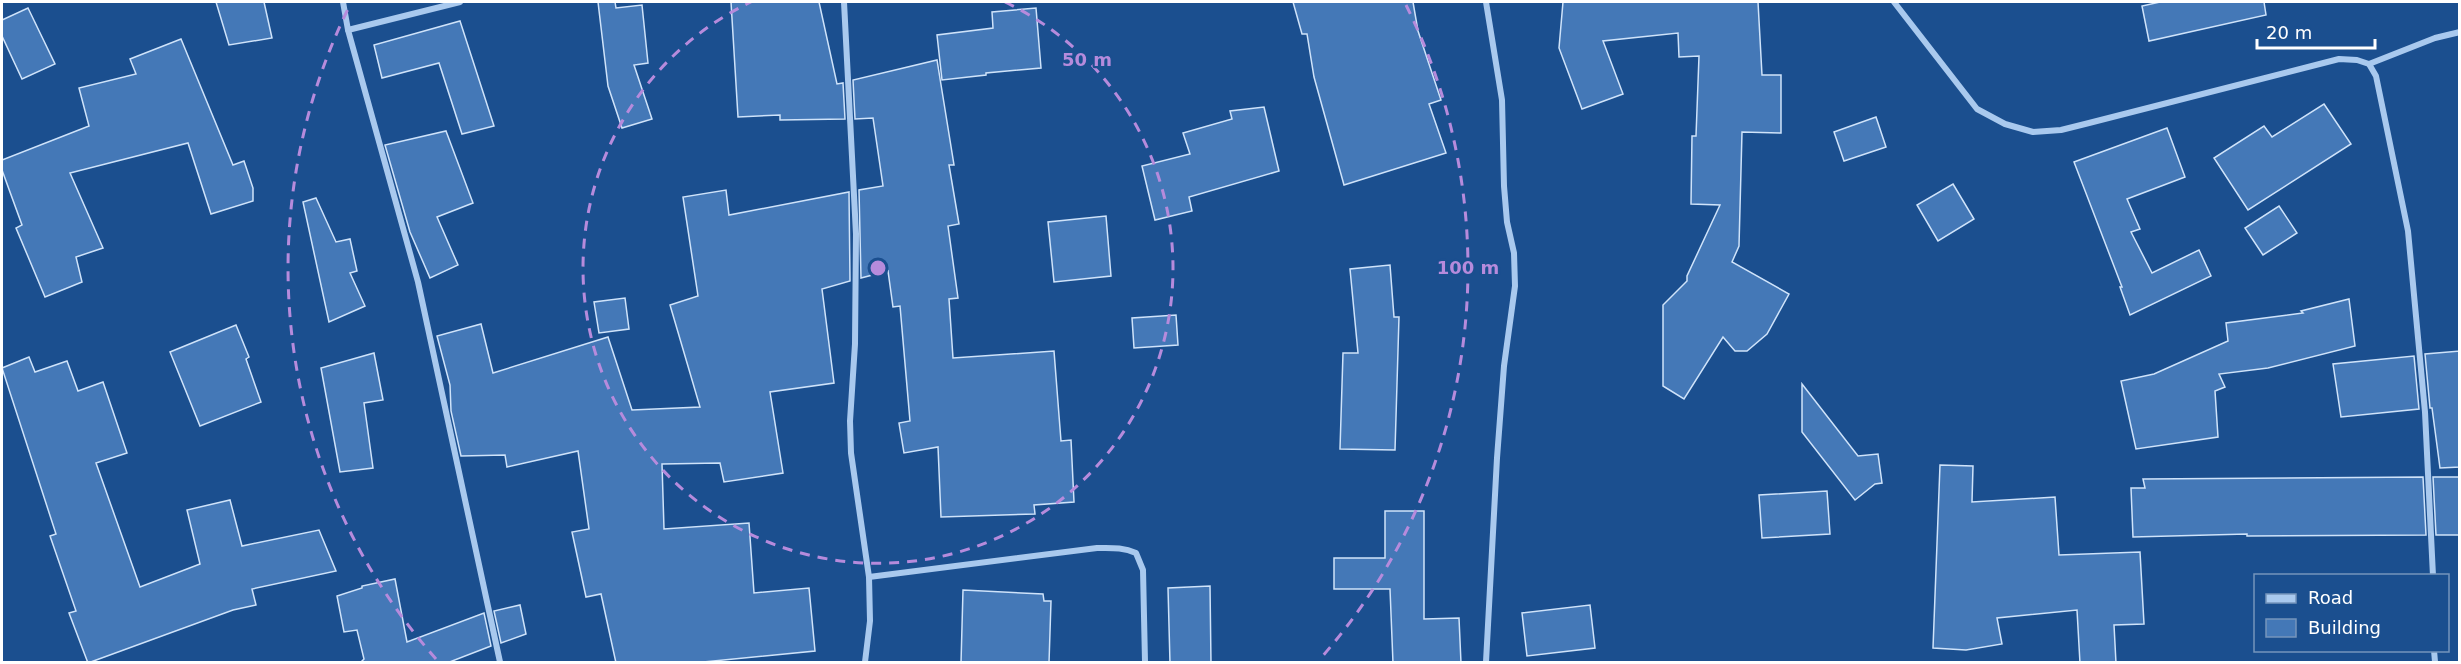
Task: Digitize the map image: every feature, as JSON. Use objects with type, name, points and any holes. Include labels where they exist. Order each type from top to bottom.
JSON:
[{"type":"street","points":[[343,2],[348,30],[418,282],[500,663]]},
{"type":"street","points":[[348,30],[460,2]]},
{"type":"street","points":[[844,2],[856,234],[851,453],[869,577],[870,621],[865,663]]},
{"type":"street","points":[[1486,2],[1502,100],[1504,186],[1507,222],[1514,253],[1515,286],[1504,366],[1486,663]]},
{"type":"street","points":[[1894,2],[1977,109],[2005,124],[2033,132],[2061,130],[2339,59],[2357,60],[2369,64],[2434,38],[2460,32]]},
{"type":"street","points":[[2369,64],[2376,76],[2408,231],[2425,412],[2433,574]]},
{"type":"street","points":[[869,577],[1097,548],[1121,547],[1136,553],[1143,570],[1145,663]]},
{"type":"building","points":[[216,2],[264,2],[272,38],[229,45]]},
{"type":"building","points":[[598,2],[615,2],[616,8],[642,5],[648,63],[634,65],[652,119],[622,128],[608,86]]},
{"type":"building","points":[[731,2],[819,2],[837,84],[843,83],[845,119],[780,120],[780,115],[738,117]]},
{"type":"building","points":[[1293,2],[1413,2],[1418,31],[1441,100],[1429,104],[1446,153],[1344,185],[1314,77],[1307,34],[1302,34]]},
{"type":"building","points":[[1563,2],[1758,2],[1762,75],[1781,75],[1781,133],[1742,132],[1739,246],[1732,262],[1789,294],[1767,334],[1747,351],[1735,351],[1723,337],[1684,399],[1663,386],[1663,305],[1687,281],[1687,276],[1720,205],[1691,204],[1692,136],[1696,136],[1699,56],[1679,57],[1678,33],[1603,41],[1623,94],[1582,109],[1559,48]]},
{"type":"building","points":[[2160,2],[2264,2],[2266,15],[2149,41],[2142,6]]},
{"type":"building","points":[[28,8],[55,64],[22,79],[2,36],[2,20]]},
{"type":"building","points":[[1036,8],[1041,68],[942,80],[937,35],[993,28],[992,12]]},
{"type":"building","points":[[460,21],[494,126],[462,134],[439,63],[382,78],[374,45]]},
{"type":"building","points":[[181,39],[233,165],[244,161],[253,188],[253,201],[211,214],[188,143],[70,173],[103,248],[76,257],[82,282],[45,297],[16,228],[22,225],[2,170],[2,160],[89,126],[79,88],[136,74],[130,59]]},
{"type":"building","points":[[937,60],[954,165],[949,165],[959,224],[948,226],[958,298],[949,299],[953,358],[1054,351],[1061,441],[1071,440],[1074,502],[1034,505],[1035,514],[941,517],[938,447],[904,453],[899,423],[910,421],[900,306],[893,307],[888,271],[861,278],[859,190],[883,186],[873,118],[855,119],[853,80]]},
{"type":"building","points":[[2324,104],[2351,144],[2248,210],[2214,158],[2264,126],[2272,137]]},
{"type":"building","points":[[1264,107],[1279,171],[1189,197],[1192,211],[1155,220],[1142,166],[1190,154],[1183,133],[1232,119],[1230,111]]},
{"type":"building","points":[[1876,117],[1886,147],[1844,161],[1834,132]]},
{"type":"building","points":[[2167,128],[2185,177],[2127,199],[2140,229],[2131,232],[2152,273],[2199,250],[2211,276],[2130,315],[2120,287],[2122,287],[2074,162]]},
{"type":"building","points":[[446,131],[473,203],[437,217],[458,265],[430,278],[410,232],[385,145]]},
{"type":"building","points":[[1953,184],[1974,219],[1938,241],[1917,205]]},
{"type":"building","points":[[726,190],[729,215],[849,192],[850,281],[822,289],[834,383],[770,392],[783,473],[724,482],[720,463],[662,464],[664,529],[749,523],[754,593],[809,588],[815,651],[693,663],[616,663],[601,594],[586,597],[572,532],[589,529],[578,451],[507,467],[505,455],[461,456],[451,411],[450,385],[437,336],[481,324],[493,373],[608,337],[632,410],[700,407],[670,305],[698,296],[683,197]]},
{"type":"building","points":[[316,198],[336,242],[350,239],[357,271],[350,273],[365,306],[329,322],[303,202]]},
{"type":"building","points":[[2279,206],[2297,233],[2263,255],[2245,228]]},
{"type":"building","points":[[1106,216],[1111,276],[1054,282],[1048,222]]},
{"type":"building","points":[[1390,265],[1394,317],[1399,317],[1395,450],[1340,449],[1343,353],[1358,353],[1350,269]]},
{"type":"building","points":[[625,298],[629,329],[599,333],[594,302]]},
{"type":"building","points":[[2349,299],[2355,346],[2268,368],[2219,374],[2225,387],[2215,391],[2218,437],[2136,449],[2121,381],[2154,374],[2228,341],[2226,323],[2303,313],[2301,311]]},
{"type":"building","points":[[1176,315],[1178,345],[1134,348],[1132,318]]},
{"type":"building","points":[[236,325],[249,357],[246,359],[261,402],[200,426],[170,352]]},
{"type":"building","points":[[2460,351],[2460,467],[2440,468],[2432,408],[2430,408],[2425,354]]},
{"type":"building","points":[[374,353],[383,400],[364,403],[373,468],[340,472],[321,368]]},
{"type":"building","points":[[2414,356],[2419,409],[2341,417],[2333,364]]},
{"type":"building","points":[[29,357],[35,372],[67,361],[78,391],[103,382],[127,453],[96,463],[140,587],[200,564],[187,510],[230,500],[242,546],[319,530],[336,571],[252,589],[256,605],[233,610],[88,663],[69,613],[76,611],[50,536],[56,534],[2,368]]},
{"type":"building","points":[[1802,384],[1858,456],[1878,454],[1882,483],[1875,484],[1855,500],[1802,432]]},
{"type":"building","points":[[1940,465],[1973,466],[1972,502],[2055,497],[2059,555],[2140,552],[2144,624],[2114,625],[2116,663],[2080,663],[2077,610],[1997,618],[2002,644],[1966,650],[1933,648]]},
{"type":"building","points":[[2423,477],[2426,535],[2247,536],[2247,534],[2133,537],[2131,488],[2145,488],[2143,479]]},
{"type":"building","points":[[2433,477],[2460,477],[2460,535],[2436,535]]},
{"type":"building","points":[[1827,491],[1830,534],[1762,538],[1759,495]]},
{"type":"building","points":[[1385,511],[1424,511],[1424,619],[1459,618],[1461,663],[1393,663],[1390,589],[1334,589],[1334,558],[1385,558]]},
{"type":"building","points":[[395,579],[407,642],[484,613],[491,646],[447,663],[360,663],[364,659],[357,630],[344,632],[337,596],[362,588],[362,586]]},
{"type":"building","points":[[1210,586],[1211,663],[1170,663],[1168,588]]},
{"type":"building","points":[[963,590],[1043,594],[1044,601],[1051,601],[1049,663],[961,663]]},
{"type":"building","points":[[520,605],[526,634],[501,643],[494,611]]},
{"type":"building","points":[[1590,605],[1595,648],[1527,656],[1522,613]]}]
